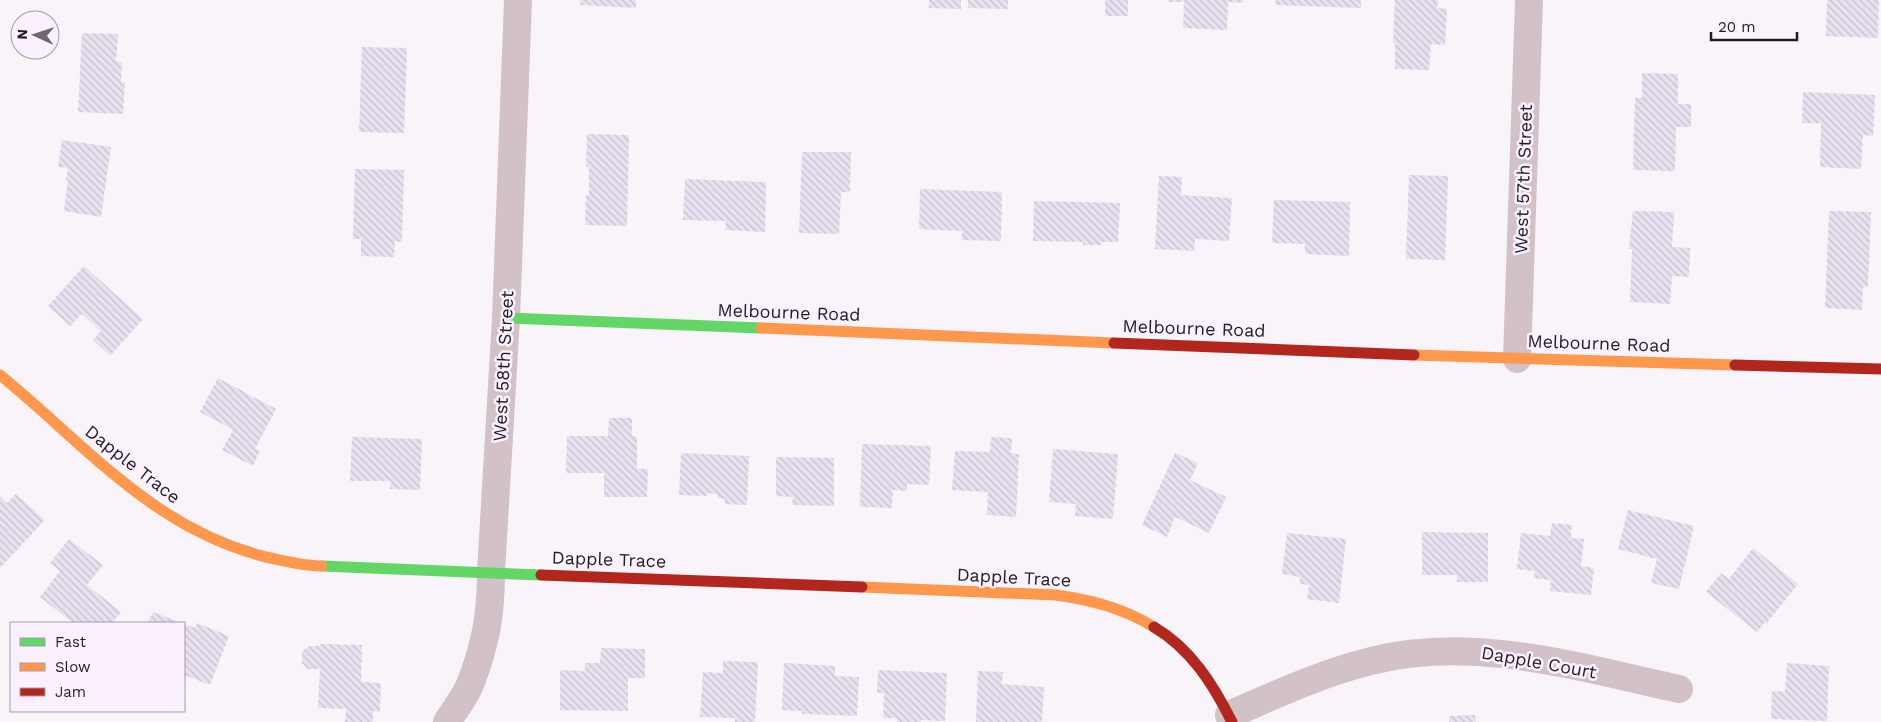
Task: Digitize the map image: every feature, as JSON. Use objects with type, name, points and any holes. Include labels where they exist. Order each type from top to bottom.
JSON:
[{"type":"street","name":"West 58th Street","points":[[447,722],[471,682],[479,663],[487,634],[490,613],[506,318],[518,0]]},
{"type":"street","name":"West 57th Street","points":[[1516,359],[1529,0]]},
{"type":"street","name":"Melbourne Road","points":[[506,318],[1516,359],[1881,369]]},
{"type":"street","name":"Dapple Trace","points":[[0,375],[110,473],[139,496],[178,522],[214,540],[266,558],[313,566],[1056,595],[1084,598],[1123,610],[1161,630],[1201,668],[1217,690],[1230,718]]},
{"type":"street","name":"Dapple Court","points":[[1230,718],[1345,668],[1385,658],[1424,652],[1468,651],[1505,653],[1679,689]]},
{"type":"building","points":[[581,0],[636,0],[636,8],[580,5]]},
{"type":"building","points":[[929,0],[961,0],[961,9],[929,8]]},
{"type":"building","points":[[968,0],[1008,0],[1008,9],[968,8]]},
{"type":"building","points":[[1105,0],[1128,0],[1128,16],[1105,16]]},
{"type":"building","points":[[1168,0],[1243,0],[1243,3],[1228,2],[1227,30],[1183,28],[1184,2],[1168,2]]},
{"type":"building","points":[[1276,0],[1361,0],[1361,8],[1276,5]]},
{"type":"building","points":[[1395,0],[1438,0],[1437,8],[1447,9],[1445,45],[1431,44],[1429,70],[1395,69],[1395,43],[1393,43]]},
{"type":"building","points":[[1827,0],[1879,0],[1878,38],[1826,36]]},
{"type":"building","points":[[82,33],[118,34],[116,61],[122,62],[121,82],[125,82],[123,114],[78,112]]},
{"type":"building","points":[[362,47],[407,48],[404,133],[359,132]]},
{"type":"building","points":[[1642,73],[1678,74],[1678,104],[1691,104],[1691,127],[1676,127],[1675,171],[1633,170],[1635,98],[1642,98]]},
{"type":"building","points":[[1803,92],[1875,95],[1873,136],[1863,135],[1861,169],[1820,167],[1821,123],[1802,123]]},
{"type":"building","points":[[587,134],[629,135],[627,226],[585,225],[586,195],[589,195],[589,167],[586,167]]},
{"type":"building","points":[[62,140],[111,147],[101,217],[64,211],[68,168],[58,167]]},
{"type":"building","points":[[802,152],[851,152],[850,192],[841,192],[839,234],[799,233]]},
{"type":"building","points":[[355,169],[404,170],[402,242],[395,241],[394,257],[361,256],[361,239],[353,239]]},
{"type":"building","points":[[1409,175],[1448,176],[1445,260],[1406,259]]},
{"type":"building","points":[[1159,176],[1182,177],[1181,195],[1232,198],[1229,241],[1195,239],[1194,251],[1155,249]]},
{"type":"building","points":[[685,179],[766,182],[765,232],[725,230],[726,221],[683,220]]},
{"type":"building","points":[[920,189],[1002,192],[1001,241],[962,240],[962,231],[919,229]]},
{"type":"building","points":[[1274,200],[1350,202],[1349,256],[1305,254],[1305,244],[1272,243]]},
{"type":"building","points":[[1034,201],[1120,203],[1118,242],[1101,242],[1101,245],[1083,245],[1083,242],[1033,241]]},
{"type":"building","points":[[1633,211],[1674,212],[1672,247],[1690,248],[1689,277],[1672,276],[1670,304],[1630,302],[1632,249],[1629,249]]},
{"type":"building","points":[[1829,211],[1871,212],[1868,287],[1863,287],[1862,310],[1825,308]]},
{"type":"building","points":[[84,266],[143,319],[110,356],[93,340],[101,331],[82,314],[70,326],[48,306]]},
{"type":"building","points":[[218,378],[276,409],[255,449],[260,451],[253,466],[222,450],[233,430],[200,412]]},
{"type":"building","points":[[609,418],[632,418],[632,436],[637,436],[637,469],[648,469],[647,497],[604,497],[604,473],[566,473],[567,436],[608,436]]},
{"type":"building","points":[[352,437],[422,439],[420,490],[390,489],[391,481],[350,481]]},
{"type":"building","points":[[991,437],[1012,438],[1011,453],[1019,454],[1016,517],[987,515],[988,492],[952,490],[955,451],[990,452]]},
{"type":"building","points":[[862,444],[931,446],[929,485],[907,484],[907,491],[893,490],[892,508],[860,507]]},
{"type":"building","points":[[1053,449],[1118,454],[1113,519],[1075,516],[1076,504],[1049,502]]},
{"type":"building","points":[[681,453],[749,456],[747,505],[725,504],[725,499],[717,498],[717,494],[707,493],[707,496],[679,495]]},
{"type":"building","points":[[1175,453],[1198,463],[1190,480],[1226,497],[1209,533],[1175,517],[1167,537],[1142,525]]},
{"type":"building","points":[[776,457],[834,458],[834,506],[792,505],[793,497],[776,496]]},
{"type":"building","points":[[16,494],[45,520],[0,568],[0,496],[7,503]]},
{"type":"building","points":[[1628,510],[1694,526],[1679,589],[1651,583],[1657,559],[1618,549]]},
{"type":"building","points":[[1552,523],[1572,525],[1571,538],[1584,539],[1581,566],[1594,568],[1591,595],[1550,591],[1551,580],[1534,578],[1535,571],[1517,569],[1521,533],[1550,536]]},
{"type":"building","points":[[1422,532],[1488,533],[1488,582],[1457,582],[1457,575],[1422,575]]},
{"type":"building","points":[[1287,533],[1346,539],[1339,603],[1307,599],[1309,585],[1300,584],[1300,577],[1282,574]]},
{"type":"building","points":[[69,539],[103,565],[87,585],[121,612],[113,622],[72,622],[40,597],[60,571],[50,563]]},
{"type":"building","points":[[1753,548],[1798,584],[1766,624],[1765,622],[1757,632],[1706,592],[1721,573],[1729,579]]},
{"type":"building","points":[[153,612],[179,622],[148,622]]},
{"type":"building","points":[[197,623],[229,636],[210,685],[185,675],[185,624],[195,628]]},
{"type":"building","points":[[320,644],[362,645],[361,682],[381,683],[380,712],[373,711],[373,722],[345,722],[346,709],[318,708],[320,669],[308,669],[302,663],[302,651],[310,646],[320,646]]},
{"type":"building","points":[[601,648],[645,649],[645,678],[628,678],[628,711],[560,710],[560,670],[585,671],[585,663],[600,663]]},
{"type":"building","points":[[723,661],[758,662],[755,722],[735,722],[735,718],[700,717],[703,672],[723,673]]},
{"type":"building","points":[[784,663],[835,666],[835,676],[859,677],[857,716],[802,714],[802,711],[782,710]]},
{"type":"building","points":[[1787,663],[1829,666],[1827,721],[1771,719],[1772,691],[1785,692]]},
{"type":"building","points":[[878,670],[947,673],[945,721],[897,722],[897,718],[883,718],[884,693],[877,693]]},
{"type":"building","points":[[978,671],[1003,672],[1002,684],[1044,687],[1042,722],[976,722]]},
{"type":"building","points":[[1475,715],[1476,722],[1449,722],[1449,716]]},
{"type":"traffic: fast","points":[[506,318],[761,328]]},
{"type":"traffic: fast","points":[[322,566],[541,575]]},
{"type":"traffic: slow","points":[[761,328],[1114,343]]},
{"type":"traffic: slow","points":[[1414,355],[1735,365]]},
{"type":"traffic: slow","points":[[0,375],[123,482],[155,506],[189,527],[226,544],[266,557],[322,566]]},
{"type":"traffic: slow","points":[[862,587],[1056,595],[1082,599],[1119,610],[1154,627]]},
{"type":"traffic: jam","points":[[1114,343],[1414,355]]},
{"type":"traffic: jam","points":[[1735,365],[1881,369]]},
{"type":"traffic: jam","points":[[541,575],[862,587]]},
{"type":"traffic: jam","points":[[1154,627],[1179,646],[1200,669],[1217,694],[1232,722]]}]
